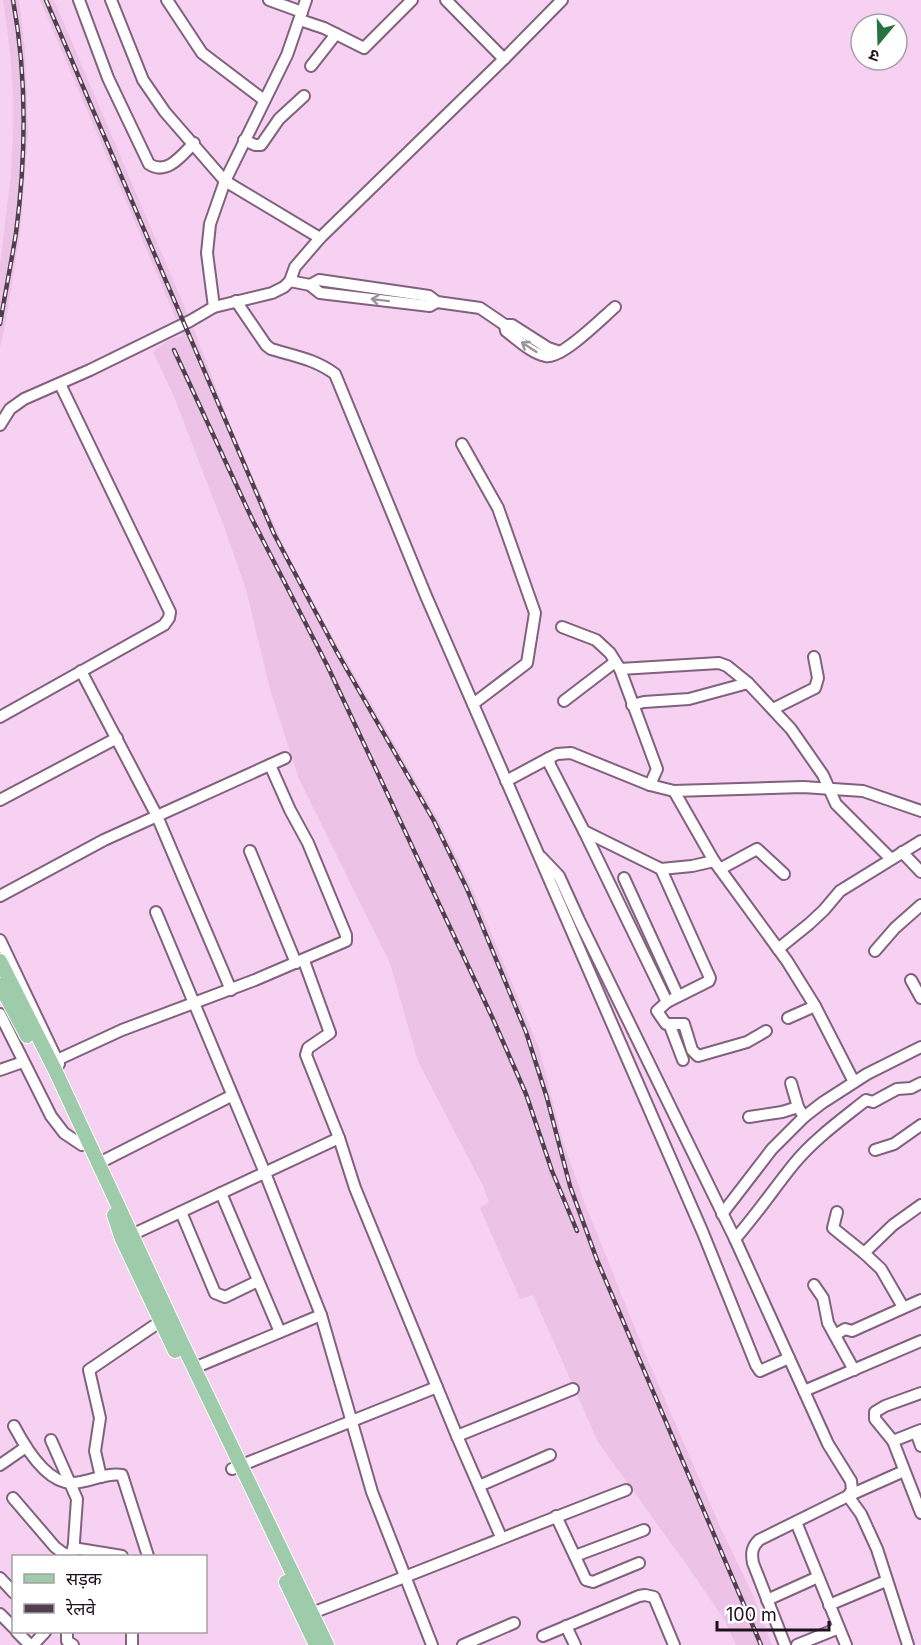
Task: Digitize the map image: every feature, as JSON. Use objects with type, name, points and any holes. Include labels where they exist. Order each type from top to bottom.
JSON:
[{"type":"main road","points":[[0,961],[99,1163],[161,1322],[327,1645]]},
{"type":"main road","points":[[0,985],[53,1068],[82,1145],[194,1368],[316,1645]]},
{"type":"street","points":[[79,0],[108,78],[148,164],[164,168],[172,164],[194,143]]},
{"type":"street","points":[[111,0],[143,80],[165,112],[225,181],[320,238]]},
{"type":"street","points":[[167,0],[202,53],[264,100]]},
{"type":"street","points":[[269,0],[364,48],[412,0]]},
{"type":"street","points":[[214,307],[207,253],[210,224],[225,181],[286,55],[306,0]]},
{"type":"street","points":[[446,0],[504,59]]},
{"type":"street","points":[[0,425],[10,409],[24,399],[60,384],[214,307],[272,293],[284,287],[290,281],[295,267],[320,238],[504,59],[558,2]]},
{"type":"street","points":[[311,66],[336,34]]},
{"type":"street","points":[[244,140],[261,145],[279,119],[304,96]]},
{"type":"street","points":[[290,281],[310,285],[319,280],[429,296],[437,302],[480,308],[505,325],[512,325],[548,348],[560,352],[615,307]]},
{"type":"street","points":[[236,301],[271,349],[310,359],[322,364],[335,374],[426,596],[703,1233],[756,1365],[760,1371],[789,1358]]},
{"type":"street","points":[[0,717],[164,625],[169,618],[170,612],[60,384]]},
{"type":"street","points":[[462,444],[498,508],[536,618],[527,663],[473,704]]},
{"type":"street","points":[[562,627],[596,640],[618,666],[657,769],[650,785]]},
{"type":"street","points":[[773,709],[815,688],[818,678],[814,657]]},
{"type":"street","points":[[564,701],[618,666],[719,663],[727,666],[748,683],[773,709],[808,751],[823,775],[836,804],[891,859]]},
{"type":"street","points":[[81,671],[157,816],[231,990]]},
{"type":"street","points":[[632,705],[689,699],[748,683]]},
{"type":"street","points":[[0,800],[117,738]]},
{"type":"street","points":[[506,781],[557,754],[571,753],[650,785],[674,791],[803,787],[863,791],[921,811]]},
{"type":"street","points":[[0,896],[104,840],[285,758]]},
{"type":"street","points":[[549,758],[550,765],[667,1002]]},
{"type":"street","points":[[0,940],[53,1068],[122,1030],[231,990],[344,943],[346,935],[308,843],[270,765]]},
{"type":"street","points":[[674,791],[717,865],[815,1006],[854,1082]]},
{"type":"street","points":[[584,831],[661,869],[717,865],[757,849],[784,874]]},
{"type":"street","points":[[777,949],[824,910],[840,891],[921,842]]},
{"type":"street","points":[[250,851],[330,1033],[308,1048],[306,1055],[339,1138],[355,1188],[501,1537]]},
{"type":"street","points":[[902,852],[921,872]]},
{"type":"street","points":[[539,855],[559,876],[735,1239],[828,1444],[851,1481],[852,1490],[848,1496]]},
{"type":"street","points":[[661,869],[710,974],[709,981],[667,1002],[657,1011],[665,1024],[670,1026],[684,1024],[692,1050],[698,1056],[747,1042],[766,1030]]},
{"type":"street","points":[[624,878],[678,996]]},
{"type":"street","points":[[874,951],[921,905]]},
{"type":"street","points":[[156,912],[265,1173],[321,1315],[372,1492],[432,1645]]},
{"type":"street","points":[[911,980],[921,998]]},
{"type":"street","points":[[788,1018],[815,1006]]},
{"type":"street","points":[[0,1014],[51,1116],[64,1133],[82,1145]]},
{"type":"street","points":[[670,1026],[683,1060]]},
{"type":"street","points":[[722,1214],[772,1149],[804,1117],[854,1082],[921,1047]]},
{"type":"street","points":[[0,1070],[23,1062]]},
{"type":"street","points":[[791,1083],[798,1107],[804,1117]]},
{"type":"street","points":[[735,1239],[759,1212],[794,1163],[835,1124],[866,1100],[873,1102],[897,1089],[911,1088],[921,1083]]},
{"type":"street","points":[[99,1163],[231,1096]]},
{"type":"street","points":[[749,1117],[782,1113],[798,1107]]},
{"type":"street","points":[[875,1150],[894,1144],[921,1125]]},
{"type":"street","points":[[127,1237],[339,1138]]},
{"type":"street","points":[[221,1193],[280,1332]]},
{"type":"street","points":[[864,1253],[893,1225],[921,1204]]},
{"type":"street","points":[[181,1212],[215,1293],[225,1297],[258,1281]]},
{"type":"street","points":[[837,1212],[833,1228],[881,1269],[903,1307]]},
{"type":"street","points":[[814,1285],[823,1298],[828,1323],[854,1370]]},
{"type":"street","points":[[835,1335],[845,1329],[852,1331],[921,1300]]},
{"type":"street","points":[[194,1368],[321,1315]]},
{"type":"street","points":[[101,1477],[95,1450],[100,1418],[89,1370],[161,1322]]},
{"type":"street","points":[[804,1391],[921,1341]]},
{"type":"street","points":[[236,1467],[437,1387]]},
{"type":"street","points":[[457,1436],[573,1389]]},
{"type":"street","points":[[921,1393],[875,1412],[875,1419],[893,1441],[921,1513]]},
{"type":"street","points":[[14,1426],[26,1447],[48,1472],[71,1483],[119,1474],[125,1478],[147,1555]]},
{"type":"street","points":[[893,1441],[918,1431],[921,1446]]},
{"type":"street","points":[[51,1440],[77,1499],[73,1554]]},
{"type":"street","points":[[0,1465],[26,1447]]},
{"type":"street","points":[[479,1486],[550,1455]]},
{"type":"street","points":[[785,1645],[753,1563],[752,1550],[759,1540],[904,1471]]},
{"type":"street","points":[[312,1613],[501,1537],[626,1490]]},
{"type":"street","points":[[848,1496],[861,1514],[872,1537],[908,1645]]},
{"type":"street","points":[[13,1498],[55,1547],[63,1553],[89,1555]]},
{"type":"street","points":[[556,1516],[586,1580],[590,1582],[639,1563]]},
{"type":"street","points":[[796,1522],[846,1645]]},
{"type":"street","points":[[575,1556],[644,1530]]},
{"type":"street","points":[[767,1600],[818,1577]]},
{"type":"street","points":[[0,1578],[12,1591]]},
{"type":"street","points":[[829,1605],[886,1581]]},
{"type":"street","points":[[543,1636],[639,1596],[651,1595],[654,1597],[674,1645]]},
{"type":"street","points":[[0,1614],[12,1626]]},
{"type":"street","points":[[463,1645],[514,1623]]},
{"type":"street","points":[[566,1626],[575,1645]]},
{"type":"street","points":[[796,1645],[839,1628]]},
{"type":"street","points":[[18,1633],[31,1645],[44,1633]]},
{"type":"street","points":[[67,1633],[67,1641],[73,1645]]},
{"type":"shaded area","points":[[3,0],[19,0],[25,50],[28,132],[20,233],[0,347],[0,265],[11,175],[13,132],[10,51]]},
{"type":"shaded area","points":[[40,0],[54,0],[195,332],[232,430],[291,562],[438,819],[474,892],[539,1048],[563,1142],[585,1204],[644,1351],[721,1529],[753,1595],[772,1645],[736,1645],[724,1619],[598,1442],[533,1295],[520,1299],[480,1208],[489,1202],[483,1186],[418,1061],[390,963],[299,779],[270,689],[246,589],[173,394],[153,352],[167,341],[183,335]]},
{"type":"railway","points":[[0,324],[16,233],[22,175],[23,87],[13,0]]},
{"type":"railway","points":[[46,0],[274,534],[338,654],[434,821],[467,889],[526,1032],[547,1098],[570,1186],[597,1260],[761,1645]]},
{"type":"railway","points":[[174,350],[252,519],[327,665],[493,1019],[526,1094],[552,1171],[577,1231]]}]
